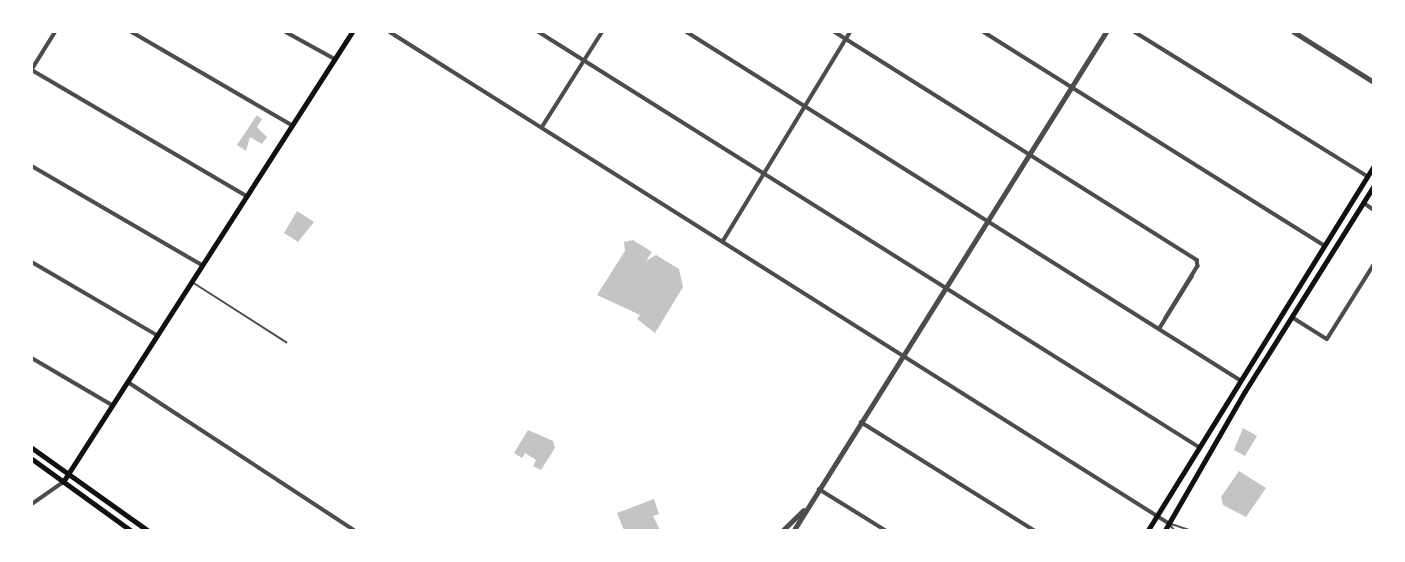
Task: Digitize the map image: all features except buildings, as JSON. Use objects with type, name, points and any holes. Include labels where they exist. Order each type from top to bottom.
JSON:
[{"type":"main road","points":[[63,482],[352,32]]},
{"type":"main road","points":[[1148,530],[1374,166]]},
{"type":"main road","points":[[1165,530],[1374,185]]},
{"type":"main road","points":[[32,448],[147,530]]},
{"type":"main road","points":[[32,459],[130,530]]},
{"type":"street","points":[[55,32],[32,69],[247,196]]},
{"type":"street","points":[[132,32],[292,125]]},
{"type":"street","points":[[286,32],[335,59]]},
{"type":"street","points":[[390,32],[1170,524]]},
{"type":"street","points":[[539,32],[1199,447]]},
{"type":"street","points":[[542,127],[602,32]]},
{"type":"street","points":[[687,32],[1240,380]]},
{"type":"street","points":[[835,32],[1198,262],[1159,329]]},
{"type":"street","points":[[723,241],[850,32]]},
{"type":"street","points":[[984,32],[1324,245]]},
{"type":"street","points":[[794,530],[901,354],[1106,32]]},
{"type":"street","points":[[1135,32],[1367,177]]},
{"type":"street","points":[[1294,32],[1374,82]]},
{"type":"street","points":[[32,166],[202,265]]},
{"type":"street","points":[[1362,202],[1374,210]]},
{"type":"street","points":[[32,262],[157,335]]},
{"type":"street","points":[[1292,317],[1327,339],[1374,264]]},
{"type":"street","points":[[32,358],[112,405]]},
{"type":"street","points":[[127,382],[354,530]]},
{"type":"street","points":[[861,422],[1034,530]]},
{"type":"street","points":[[32,504],[63,482]]},
{"type":"street","points":[[819,489],[885,530]]},
{"type":"street","points":[[783,530],[812,500]]},
{"type":"lane","points":[[192,282],[286,342]]},
{"type":"lane","points":[[1170,524],[1174,530]]},
{"type":"lane","points":[[1170,524],[1189,530]]}]
